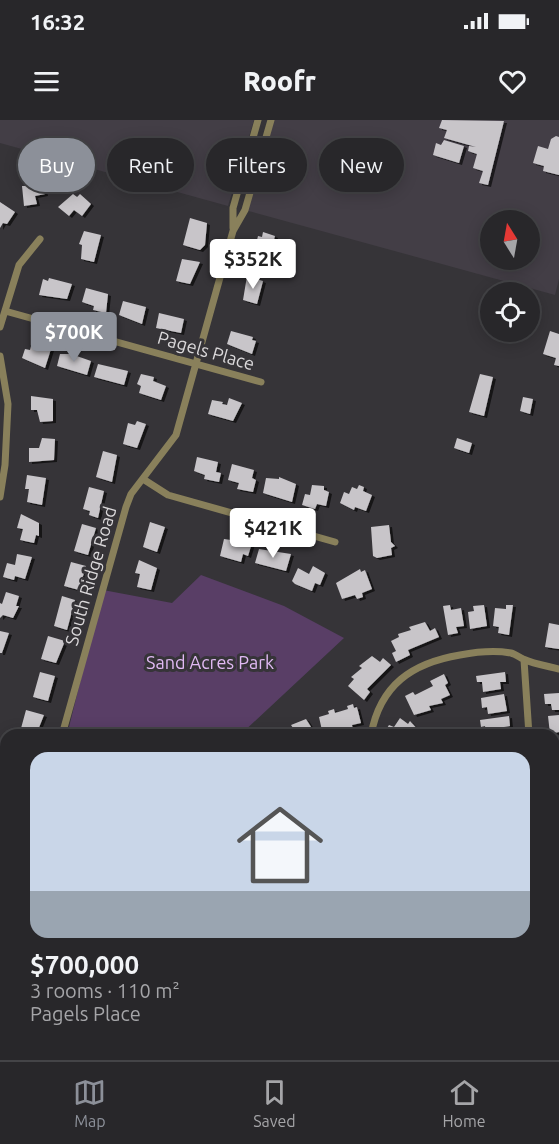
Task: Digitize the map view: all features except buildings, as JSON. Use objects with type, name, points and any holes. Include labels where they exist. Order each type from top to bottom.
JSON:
[{"type":"street","name":"South Ridge Road","points":[[233,231],[233,208],[258,120]]},
{"type":"street","name":"South Ridge Road","points":[[64,729],[126,507],[131,494],[176,435],[233,231],[245,210],[270,120]]},
{"type":"street","points":[[0,327],[18,265],[40,239]]},
{"type":"street","name":"Pagels Place","points":[[5,311],[261,382]]},
{"type":"street","points":[[0,356],[8,404],[5,465],[0,497]]},
{"type":"street","points":[[143,479],[168,495],[335,542]]},
{"type":"street","points":[[372,729],[375,714],[386,695],[414,668],[431,661],[481,652],[512,653],[524,660],[559,669]]},
{"type":"street","points":[[524,660],[529,729]]},
{"type":"shaded area","points":[[0,120],[254,120],[249,138],[206,138],[206,192],[232,192],[228,206],[177,192],[194,192],[194,138],[107,138],[107,173],[95,169],[95,138],[18,138],[18,148],[0,143]]},
{"type":"shaded area","points":[[271,120],[559,120],[559,279],[555,295],[540,291],[540,282],[508,282],[245,210],[250,192],[307,192],[307,138],[266,138]]},
{"type":"green space","name":"Sand Acres Park","points":[[201,575],[284,606],[344,638],[246,729],[68,729],[103,590],[172,603]]}]
